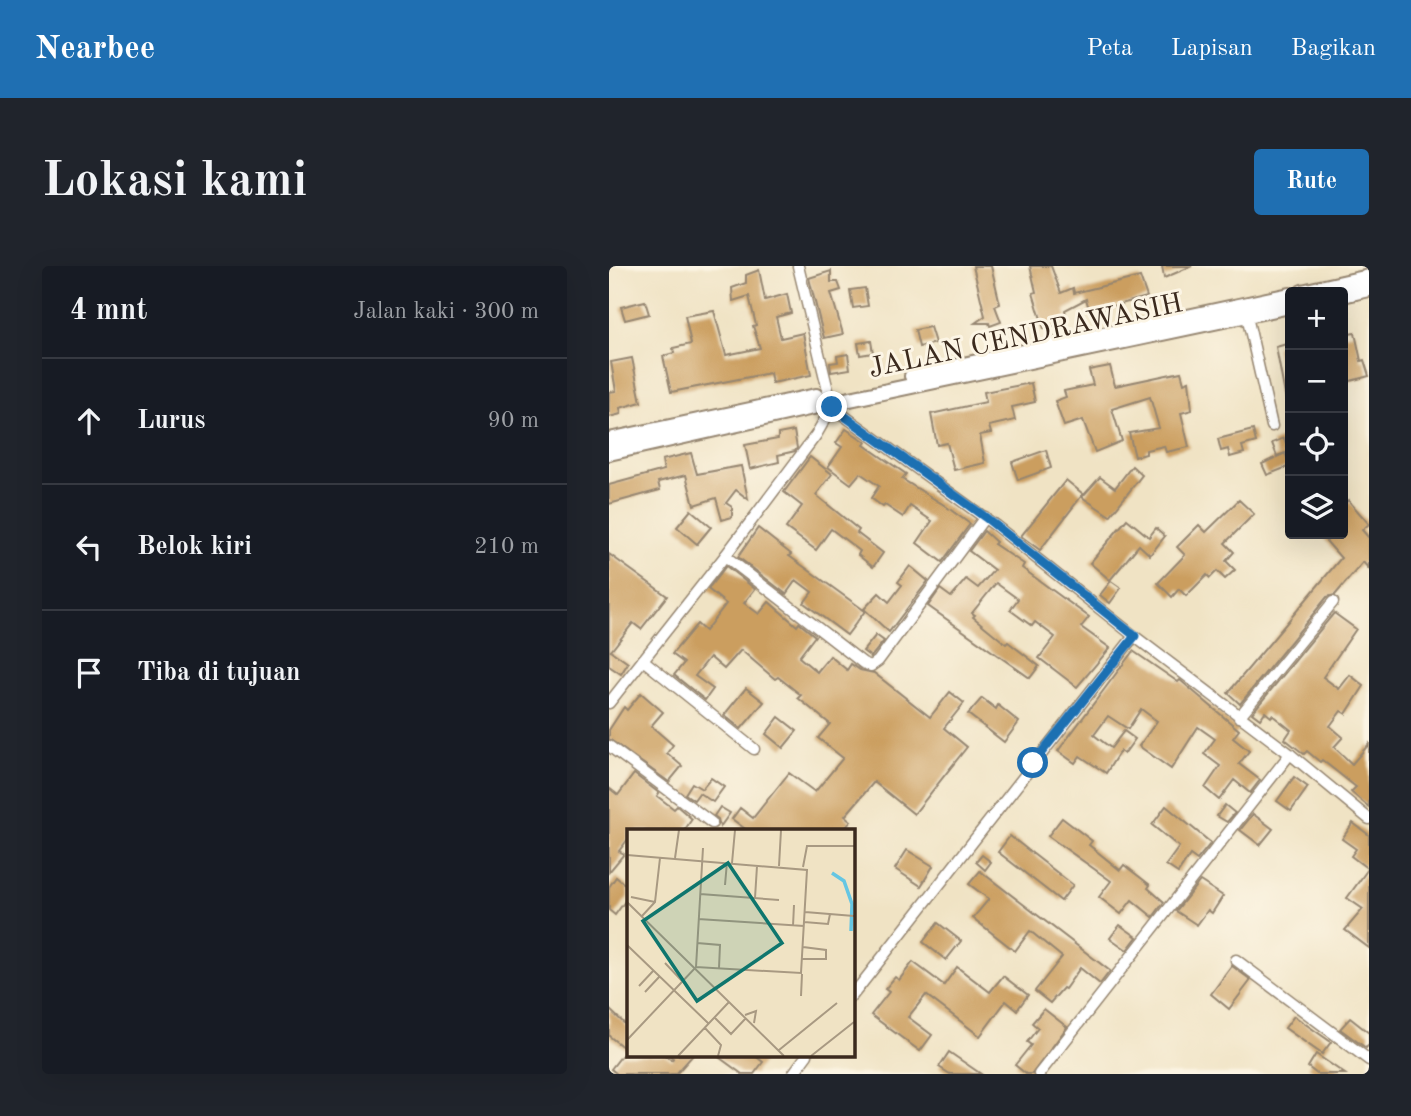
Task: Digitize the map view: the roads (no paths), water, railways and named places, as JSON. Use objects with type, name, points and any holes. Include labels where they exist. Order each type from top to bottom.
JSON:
[{"type":"main road","points":[[1326,287],[1369,278]]},
{"type":"main road","points":[[1348,294],[1369,289]]},
{"type":"main road","name":"JALAN CENDRAWASIH","points":[[609,453],[1245,310],[1285,297]]},
{"type":"main road","name":"JALAN CENDRAWASIH","points":[[1245,310],[1285,306]]},
{"type":"main road","name":"JALAN CENDRAWASIH","points":[[609,440],[831,401]]},
{"type":"street","points":[[609,703],[816,435],[831,401],[798,266]]},
{"type":"street","points":[[1245,310],[1272,426]]},
{"type":"street","points":[[831,401],[985,517],[1290,754],[1369,819]]},
{"type":"street","points":[[725,556],[863,663],[871,666],[878,661],[985,517]]},
{"type":"street","points":[[1239,717],[1333,602]]},
{"type":"street","points":[[854,993],[1135,636]]},
{"type":"street","points":[[643,660],[754,748]]},
{"type":"street","points":[[609,746],[712,823]]},
{"type":"street","points":[[1039,1074],[1290,754]]},
{"type":"street","points":[[1236,960],[1369,1060]]},
{"type":"street","points":[[793,1074],[806,1056]]}]
